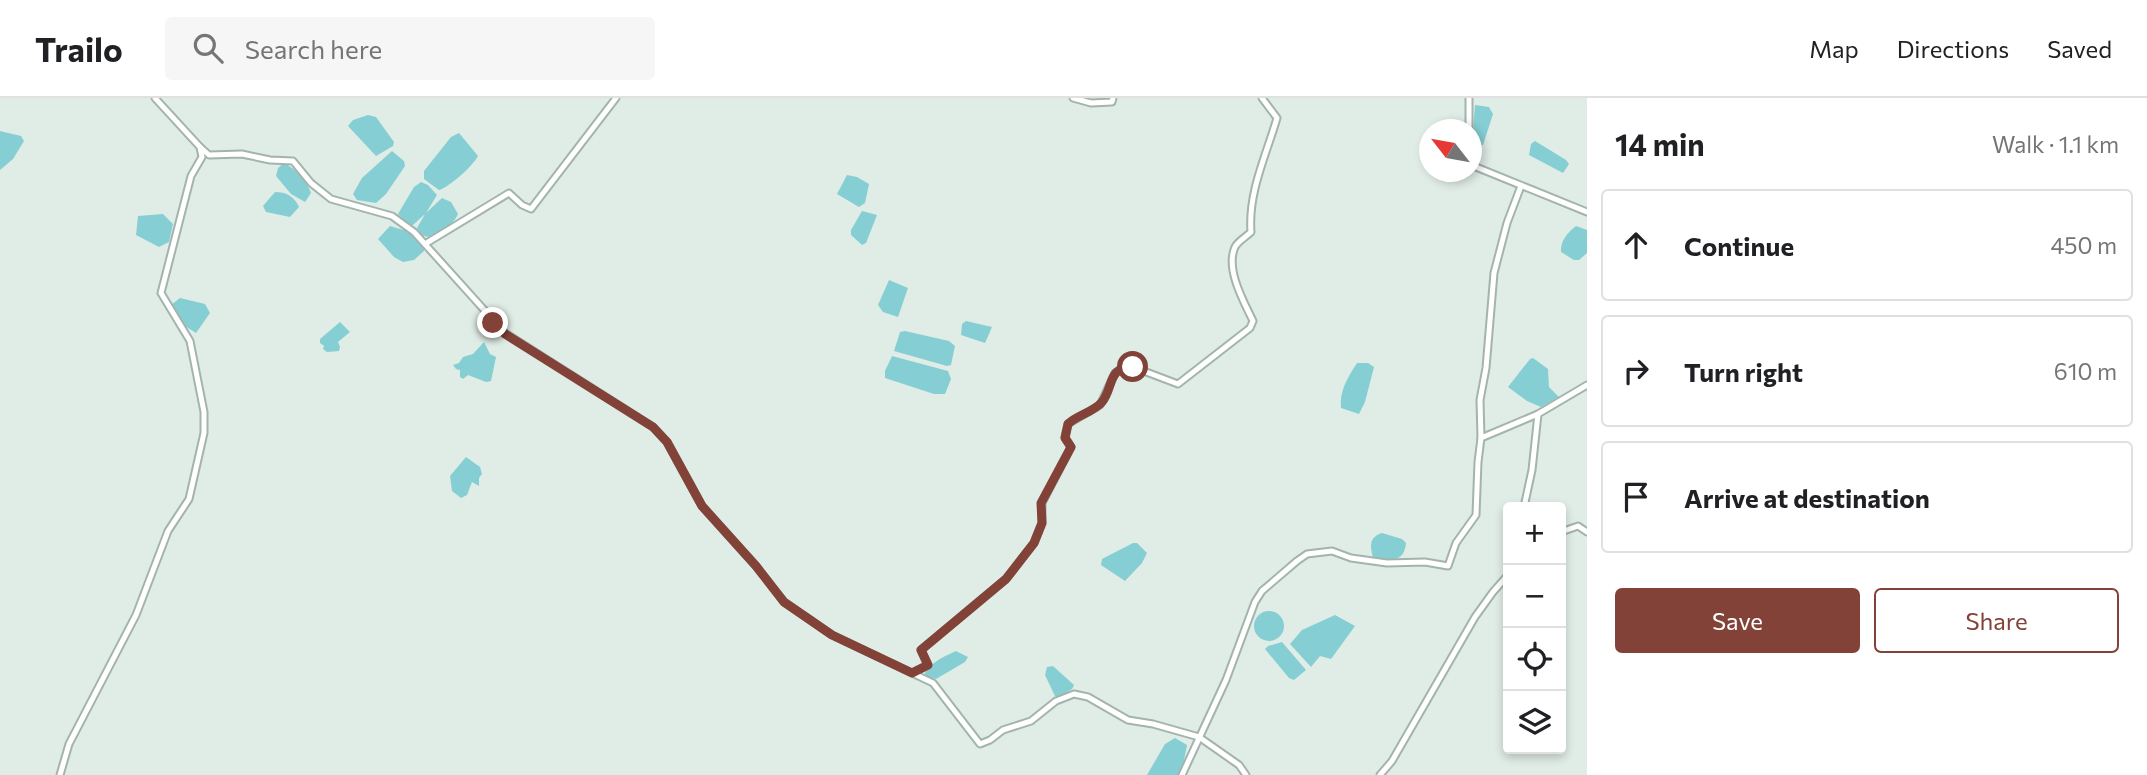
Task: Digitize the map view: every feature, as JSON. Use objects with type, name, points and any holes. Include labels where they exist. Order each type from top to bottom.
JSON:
[{"type":"street","points":[[155,98],[209,155],[248,154],[270,160],[293,161],[324,195],[339,202],[392,216],[414,232],[505,334],[653,427],[667,442],[702,506],[784,602],[832,635],[933,683],[980,744],[1003,730],[1031,721],[1056,701],[1074,694],[1088,697],[1128,720],[1199,737],[1239,765],[1246,775]]},
{"type":"street","points":[[425,244],[509,193],[531,209],[616,98]]},
{"type":"street","points":[[1073,98],[1091,103],[1112,102],[1113,98]]},
{"type":"street","points":[[912,673],[928,665],[921,650],[1006,579],[1034,543],[1042,523],[1041,503],[1071,447],[1065,438],[1068,424],[1102,402],[1115,373],[1123,367],[1133,367],[1178,384],[1250,328],[1253,321],[1235,280],[1234,253],[1239,242],[1251,232],[1252,195],[1277,118],[1262,98]]},
{"type":"street","points":[[1469,98],[1469,119]]},
{"type":"street","points":[[60,775],[69,744],[136,615],[168,531],[189,499],[204,433],[204,412],[190,341],[161,293],[191,176],[202,157],[200,147]]},
{"type":"street","points":[[1482,170],[1587,212]]},
{"type":"street","points":[[1182,775],[1226,680],[1255,602],[1262,591],[1307,554],[1332,551],[1351,558],[1387,563],[1425,562],[1448,566],[1456,543],[1476,514],[1481,438],[1480,400],[1486,368],[1494,273],[1507,223],[1521,186]]},
{"type":"street","points":[[1481,438],[1538,414],[1587,385]]},
{"type":"street","points":[[1525,502],[1532,470],[1538,414]]},
{"type":"street","points":[[1566,530],[1578,526],[1587,532]]},
{"type":"street","points":[[1380,775],[1392,761],[1475,617],[1503,581]]},
{"type":"water","points":[[1475,105],[1489,107],[1493,114],[1483,145],[1482,119],[1474,119]]},
{"type":"water","points":[[368,115],[376,117],[394,142],[393,146],[376,156],[348,126],[353,120]]},
{"type":"water","points":[[0,131],[21,136],[24,141],[13,159],[0,170]]},
{"type":"water","points":[[459,133],[478,156],[460,176],[439,190],[424,179],[424,171],[451,137]]},
{"type":"water","points":[[1535,141],[1566,160],[1569,164],[1563,173],[1529,155],[1531,144]]},
{"type":"water","points":[[392,151],[404,161],[405,166],[386,194],[376,203],[357,200],[353,194],[362,178]]},
{"type":"water","points":[[284,163],[307,183],[311,193],[305,202],[291,194],[276,176],[278,168]]},
{"type":"water","points":[[847,175],[869,184],[865,203],[859,207],[837,194]]},
{"type":"water","points":[[421,182],[437,195],[426,213],[442,198],[451,202],[458,214],[449,225],[428,237],[421,235],[417,228],[425,214],[413,225],[406,223],[398,214],[414,187]]},
{"type":"water","points":[[275,192],[289,195],[297,203],[299,207],[290,217],[266,212],[263,206]]},
{"type":"water","points":[[862,211],[877,215],[866,243],[862,245],[851,235],[851,230]]},
{"type":"water","points":[[163,214],[173,224],[169,242],[159,247],[136,235],[138,216]]},
{"type":"water","points":[[390,226],[410,232],[424,246],[424,251],[414,260],[403,262],[394,257],[378,239]]},
{"type":"water","points":[[1576,226],[1587,230],[1587,253],[1579,260],[1561,252],[1565,237]]},
{"type":"water","points":[[889,280],[908,288],[898,317],[883,312],[878,305]]},
{"type":"water","points":[[180,298],[205,304],[210,313],[196,333],[185,326],[171,305]]},
{"type":"water","points":[[966,321],[992,327],[985,343],[961,335],[962,324]]},
{"type":"water","points":[[340,322],[350,332],[338,342],[339,351],[327,352],[320,339]]},
{"type":"water","points":[[900,332],[949,341],[955,346],[951,365],[894,351]]},
{"type":"water","points":[[484,342],[490,354],[496,357],[491,381],[486,382],[468,375],[463,379],[460,377],[460,370],[453,365],[459,363],[463,357],[473,354]]},
{"type":"water","points":[[892,356],[948,371],[951,379],[945,394],[934,394],[885,378],[885,371]]},
{"type":"water","points":[[1533,358],[1548,369],[1549,387],[1559,397],[1541,407],[1527,401],[1508,387]]},
{"type":"water","points":[[1357,363],[1368,363],[1374,367],[1359,414],[1341,408],[1345,384]]},
{"type":"water","points":[[466,457],[480,467],[482,474],[479,486],[472,482],[467,495],[461,498],[452,491],[450,476]]},
{"type":"water","points":[[1382,533],[1402,539],[1406,543],[1405,550],[1399,557],[1373,557],[1372,542]]},
{"type":"water","points":[[1137,543],[1147,553],[1142,563],[1125,581],[1101,565],[1102,559]]},
{"type":"water","points":[[1269,611],[1280,615],[1284,626],[1280,637],[1269,641],[1258,637],[1254,626],[1258,615]]},
{"type":"water","points":[[1335,615],[1355,626],[1331,659],[1320,656],[1311,667],[1290,644],[1302,630]]},
{"type":"water","points":[[1282,642],[1306,670],[1294,680],[1289,678],[1265,649]]},
{"type":"water","points":[[956,651],[968,657],[965,662],[936,679],[924,676],[933,664]]},
{"type":"water","points":[[1053,666],[1074,685],[1060,696],[1055,696],[1045,675],[1047,667]]},
{"type":"water","points":[[1175,738],[1187,745],[1183,766],[1178,775],[1147,775],[1165,744]]},
{"type":"route","points":[[493,323],[505,334],[653,427],[667,442],[702,506],[784,602],[832,635],[912,673],[928,665],[921,650],[1006,579],[1034,543],[1042,523],[1041,503],[1071,447],[1065,438],[1068,424],[1100,405],[1115,373],[1123,367],[1133,367]]}]
